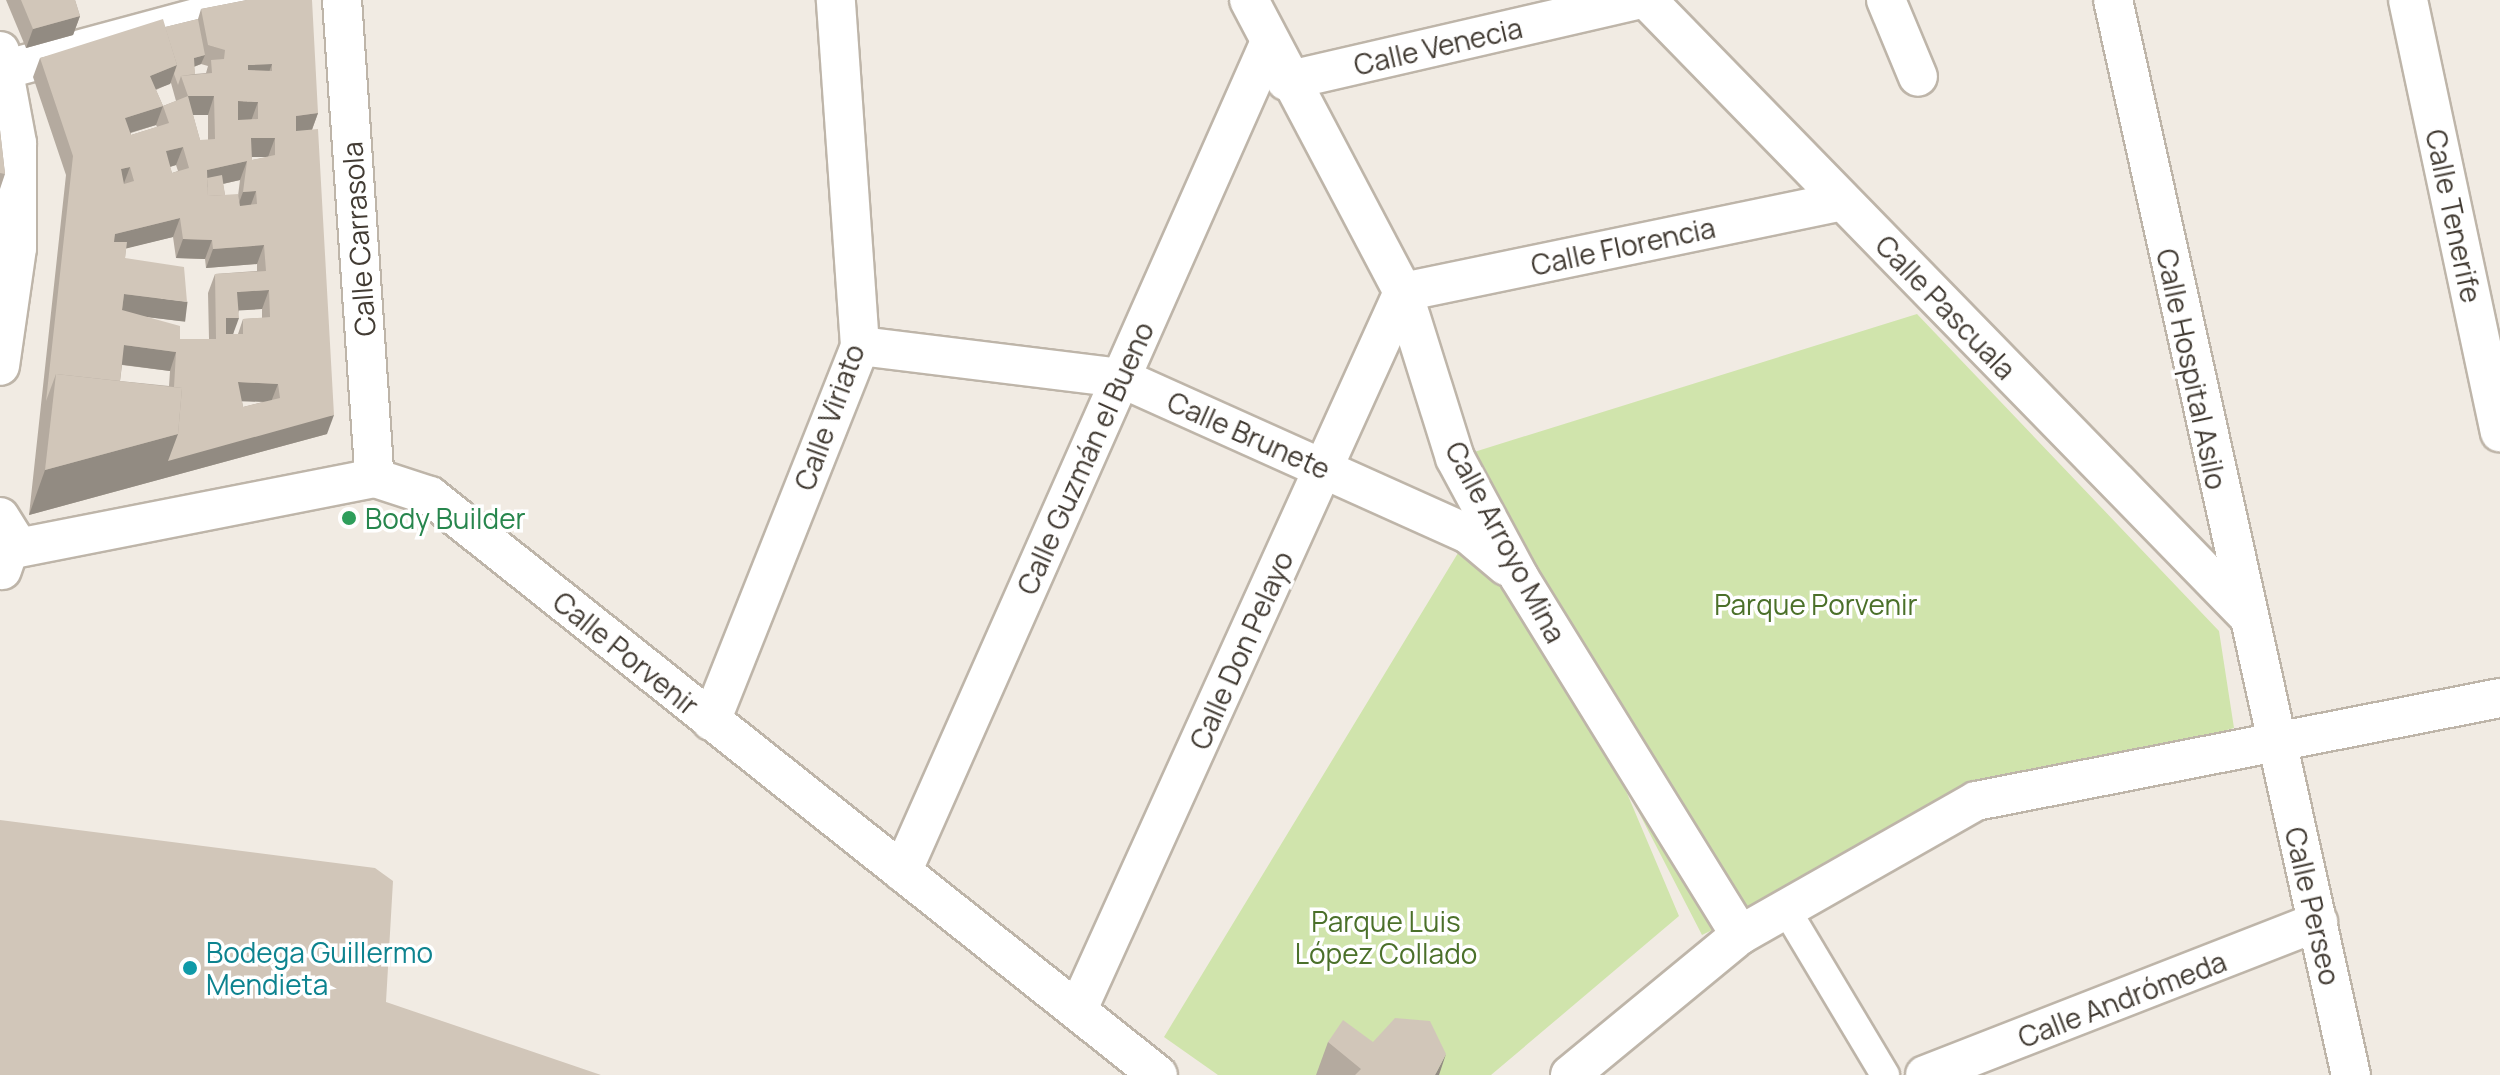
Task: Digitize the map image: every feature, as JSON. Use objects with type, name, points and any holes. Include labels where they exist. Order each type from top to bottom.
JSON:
[{"type":"street","points":[[0,366],[17,143],[4,60],[263,0]]},
{"type":"street","name":"Calle Carrasola","points":[[342,0],[375,478]]},
{"type":"street","name":"Calle Viriato","points":[[711,721],[860,346],[836,0]]},
{"type":"street","name":"Calle Arroyo Mina","points":[[1249,0],[1286,81],[1403,292],[1455,458],[1519,577],[1740,935]]},
{"type":"street","name":"Calle Venecia","points":[[1286,81],[1637,0]]},
{"type":"street","name":"Calle Pascuala","points":[[1647,0],[2245,613]]},
{"type":"street","points":[[1886,0],[1918,77]]},
{"type":"street","name":"Calle Hospital Asilo","points":[[2113,0],[2273,738]]},
{"type":"street","name":"Calle Tenerife","points":[[2408,0],[2500,432]]},
{"type":"street","name":"Calle Guzmán el Bueno","points":[[902,872],[1269,44]]},
{"type":"street","name":"Calle Florencia","points":[[1403,292],[1842,201]]},
{"type":"street","name":"Calle Don Pelayo","points":[[1079,1007],[1403,292]]},
{"type":"street","name":"Calle Brunete","points":[[860,346],[1121,378],[1468,534],[1519,577]]},
{"type":"street","name":"Calle Porvenir","points":[[4,546],[375,478],[430,496],[902,872],[1079,1007],[1158,1075]]},
{"type":"street","points":[[1570,1075],[1740,935],[1976,801],[2273,738],[2500,698]]},
{"type":"street","name":"Calle Perseo","points":[[2273,738],[2351,1075]]},
{"type":"street","points":[[1787,911],[1885,1075]]},
{"type":"street","name":"Calle Andrómeda","points":[[1925,1075],[2318,922]]},
{"type":"green space","name":"Parque Porvenir","points":[[1917,314],[2219,631],[2234,728],[1976,801],[1702,935],[1618,772],[1679,916],[1491,1075],[1218,1075],[1164,1037],[1458,553],[1518,577],[1455,458]]},
{"type":"building","points":[[21,0],[75,0],[80,16],[33,29]]},
{"type":"building","points":[[247,0],[312,0],[318,113],[296,116],[296,131],[318,129],[334,415],[168,461],[178,434],[182,388],[174,387],[176,352],[124,345],[120,381],[56,374],[46,401],[73,156],[40,58],[163,19],[177,65],[150,76],[163,106],[188,96],[181,76],[212,73],[211,60],[224,59],[225,50],[208,45],[201,9]],"holes":[[[272,64],[272,71],[248,70],[248,65]],[[188,96],[214,96],[215,139],[200,140]],[[238,101],[258,102],[258,119],[238,120]],[[163,106],[169,123],[131,135],[125,118]],[[251,138],[275,138],[275,155],[252,160]],[[183,147],[189,168],[172,173],[166,151]],[[247,161],[243,192],[256,191],[257,204],[240,206],[238,194],[208,196],[207,170]],[[130,167],[134,181],[124,184],[121,169]],[[180,218],[183,239],[212,240],[213,249],[264,245],[266,271],[215,274],[216,339],[180,339],[180,326],[122,310],[124,294],[187,302],[184,267],[125,258],[127,242],[114,242],[115,234]],[[269,290],[270,317],[243,319],[243,334],[226,334],[226,318],[239,318],[237,292]],[[238,382],[278,384],[280,398],[243,407]]]},
{"type":"building","points":[[198,19],[205,55],[194,58],[195,74],[181,76],[178,85],[174,74],[177,65],[165,27]]},
{"type":"building","points":[[0,130],[5,174],[0,173]]},
{"type":"building","points":[[222,175],[225,195],[208,196],[207,178]]},
{"type":"building","points":[[56,374],[182,388],[178,434],[45,470]]},
{"type":"building","name":"Bodega Guillermo Mendieta","points":[[0,820],[375,868],[393,881],[386,1002],[601,1075],[0,1075]]},
{"type":"building","points":[[1395,1018],[1430,1021],[1446,1054],[1435,1075],[1355,1075],[1361,1069],[1328,1042],[1343,1020],[1373,1042]]},
{"type":"place","name":"Body Builder","points":[[349,518]]},
{"type":"place","name":"Bodega Guillermo Mendieta","points":[[190,968]]},
{"type":"park label","name":"Parque Luis López Collado","points":[[1386,937]]}]
